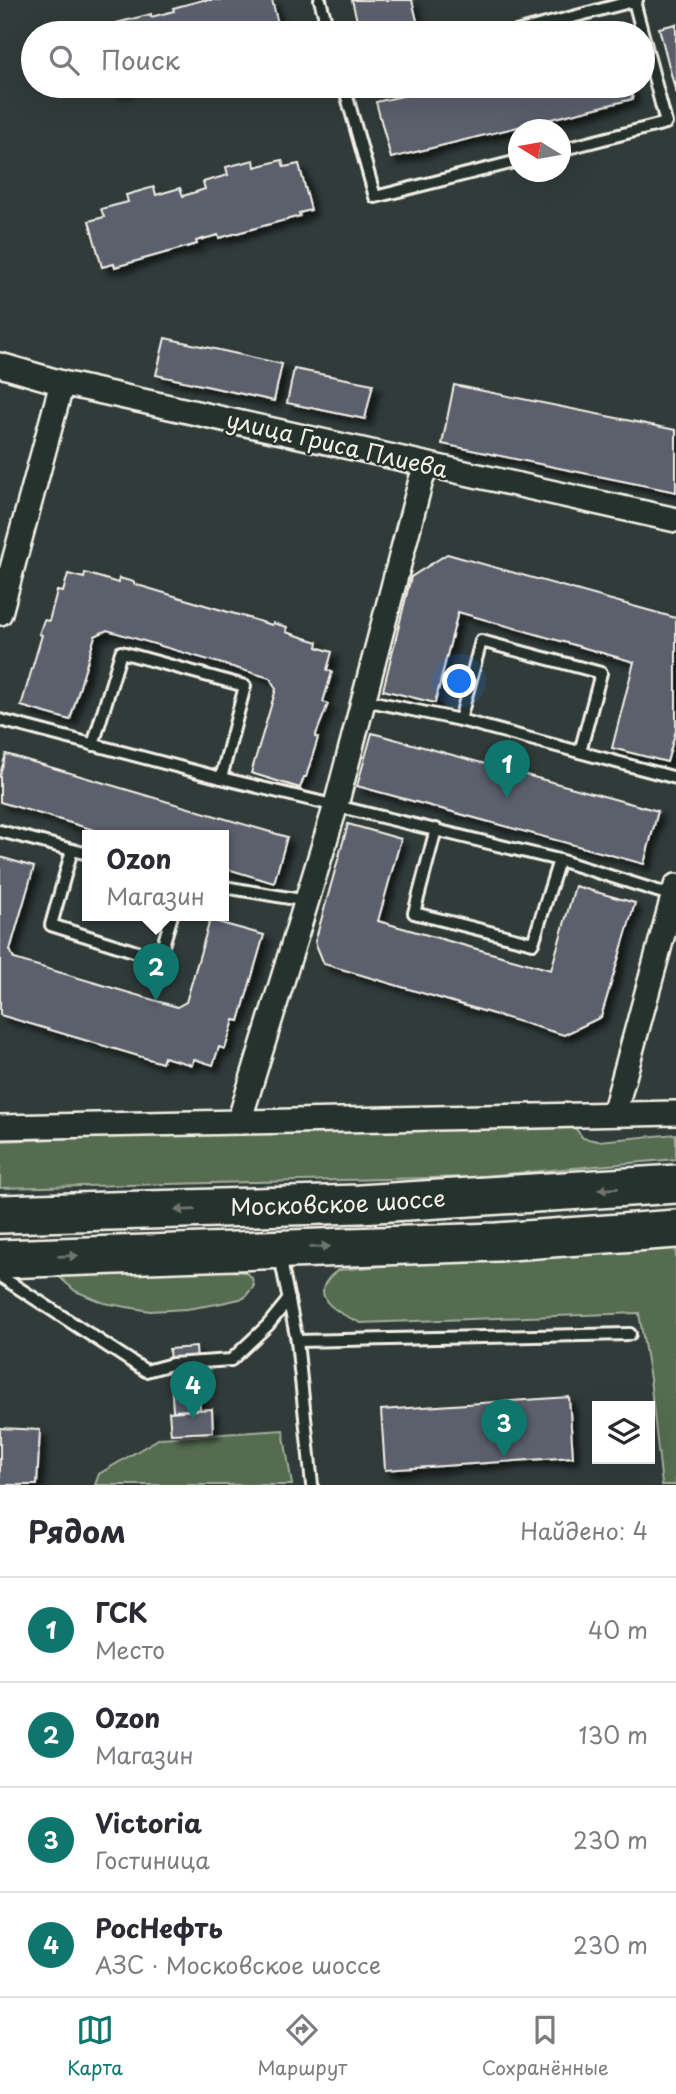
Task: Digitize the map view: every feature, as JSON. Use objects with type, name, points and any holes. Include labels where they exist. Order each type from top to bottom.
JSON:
[{"type":"highway","name":"Московское шоссе","points":[[0,1214],[360,1204],[676,1184]]},
{"type":"highway","name":"Московское шоссе","points":[[0,1259],[497,1242],[676,1229]]},
{"type":"street","name":"улица Гриса Плиева","points":[[0,365],[62,383],[676,520]]},
{"type":"street","points":[[0,613],[62,383]]},
{"type":"street","points":[[239,1122],[365,700],[421,480],[428,465]]},
{"type":"street","points":[[614,1114],[675,891]]},
{"type":"street","points":[[0,1127],[676,1113]]},
{"type":"lane","points":[[320,0],[326,21]]},
{"type":"lane","points":[[557,21],[636,0],[641,21]]},
{"type":"lane","points":[[571,147],[666,123],[655,78]]},
{"type":"lane","points":[[347,98],[374,197],[508,164]]},
{"type":"lane","points":[[460,720],[481,641],[601,673],[580,752]]},
{"type":"lane","points":[[93,745],[121,652],[245,686],[221,778]]},
{"type":"lane","points":[[365,700],[460,720],[676,778]]},
{"type":"lane","points":[[0,720],[675,891]]},
{"type":"lane","points":[[436,829],[414,913],[533,943],[559,860]]},
{"type":"lane","points":[[0,831],[82,852]]},
{"type":"lane","points":[[72,849],[51,925],[159,959],[170,921]]},
{"type":"lane","points":[[229,888],[307,901]]},
{"type":"lane","points":[[279,1248],[297,1341],[312,1485]]},
{"type":"lane","points":[[0,1276],[146,1371],[172,1364],[231,1360],[268,1325],[289,1299]]},
{"type":"lane","points":[[297,1341],[630,1334]]},
{"type":"green space","points":[[569,1120],[583,1138],[598,1141],[676,1134],[676,1159],[472,1177],[0,1188],[0,1141]]},
{"type":"green space","points":[[676,1240],[676,1485],[662,1485],[655,1401],[652,1401],[639,1313],[361,1323],[333,1308],[323,1295],[328,1279],[338,1270]]},
{"type":"green space","points":[[215,1270],[245,1272],[252,1278],[254,1286],[244,1298],[187,1309],[150,1311],[104,1303],[75,1291],[55,1273]]},
{"type":"green space","points":[[283,1430],[292,1485],[95,1485],[99,1474],[160,1438]]},
{"type":"building","points":[[203,0],[272,0],[277,21],[124,21],[174,11],[173,8]]},
{"type":"building","points":[[352,0],[412,0],[417,21],[357,21]]},
{"type":"building","points":[[676,24],[676,93],[659,28]]},
{"type":"building","points":[[394,98],[633,98],[551,119],[508,119],[508,129],[391,158],[376,102]]},
{"type":"building","points":[[254,160],[255,167],[282,160],[284,167],[299,164],[311,210],[299,213],[300,216],[219,238],[218,235],[196,241],[197,244],[115,267],[114,264],[102,267],[89,221],[104,217],[101,209],[128,202],[126,195],[154,187],[156,195],[180,188],[183,196],[205,189],[203,182],[228,175],[226,167]]},
{"type":"building","points":[[165,338],[282,364],[274,401],[156,375]]},
{"type":"building","points":[[294,369],[373,384],[365,419],[287,403]]},
{"type":"building","points":[[454,385],[676,430],[676,492],[442,444]]},
{"type":"building","points":[[447,554],[676,618],[676,730],[667,762],[612,748],[634,662],[458,612],[435,703],[383,690],[411,577]]},
{"type":"building","points":[[85,573],[118,583],[119,578],[134,582],[272,625],[273,623],[287,627],[286,632],[318,642],[317,647],[332,652],[327,670],[332,672],[323,702],[328,704],[315,737],[318,738],[306,777],[300,788],[251,773],[276,689],[270,678],[107,630],[95,636],[70,720],[21,706],[42,635],[39,634],[44,620],[49,621],[57,591],[63,592],[68,574],[84,578]]},
{"type":"building","points":[[372,733],[658,811],[644,864],[357,786]]},
{"type":"building","points":[[6,754],[287,837],[274,883],[229,870],[229,830],[94,830],[0,802],[0,774]]},
{"type":"building","points":[[348,824],[401,839],[378,921],[551,970],[575,886],[635,903],[601,1017],[564,1035],[324,964],[315,942]]},
{"type":"building","points":[[0,857],[34,867],[10,950],[14,959],[177,1007],[186,1002],[210,921],[264,935],[239,1021],[234,1020],[225,1049],[219,1047],[213,1065],[194,1059],[192,1065],[164,1057],[162,1063],[0,1015]]},
{"type":"building","points":[[196,1347],[200,1409],[173,1411],[169,1349]]},
{"type":"building","points":[[569,1397],[573,1457],[385,1470],[381,1410]]},
{"type":"building","points":[[212,1409],[213,1432],[171,1434],[169,1412]]},
{"type":"building","points":[[0,1428],[40,1430],[37,1485],[0,1485]]},
{"type":"place","name":"ГСК","points":[[507,798]]},
{"type":"place","name":"Ozon","points":[[156,1001]]},
{"type":"place","name":"РосНефть","points":[[193,1419]]},
{"type":"place","name":"Victoria","points":[[504,1457]]}]
